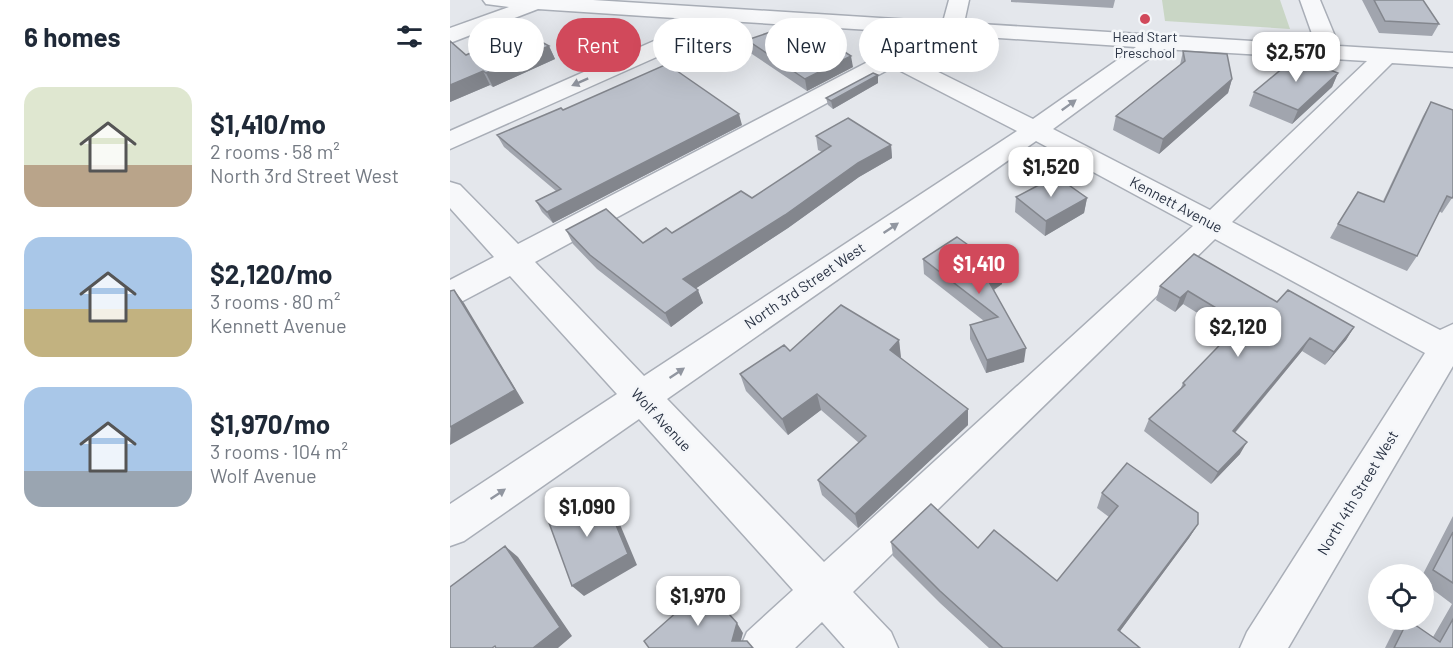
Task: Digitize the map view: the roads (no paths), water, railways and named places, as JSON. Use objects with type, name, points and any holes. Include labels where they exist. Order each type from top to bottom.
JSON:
[{"type":"street","points":[[493,0],[606,4],[703,15],[775,9],[859,21]]},
{"type":"street","points":[[955,18],[959,0]]},
{"type":"street","points":[[1310,0],[1330,51]]},
{"type":"street","points":[[450,36],[539,3]]},
{"type":"street","points":[[450,141],[680,38],[697,25],[703,15]]},
{"type":"street","points":[[999,32],[1453,60]]},
{"type":"street","name":"North 3rd Street West","points":[[450,527],[1035,130],[1157,42]]},
{"type":"street","points":[[763,648],[1213,224],[1387,55]]},
{"type":"street","points":[[450,294],[866,72]]},
{"type":"street","name":"Kennett Avenue","points":[[923,72],[1451,346]]},
{"type":"street","name":"Wolf Avenue","points":[[450,191],[640,398],[875,648]]},
{"type":"street","name":"North 4th Street West","points":[[1263,648],[1451,346]]},
{"type":"place","name":"Head Start Preschool","points":[[1145,19]]}]
